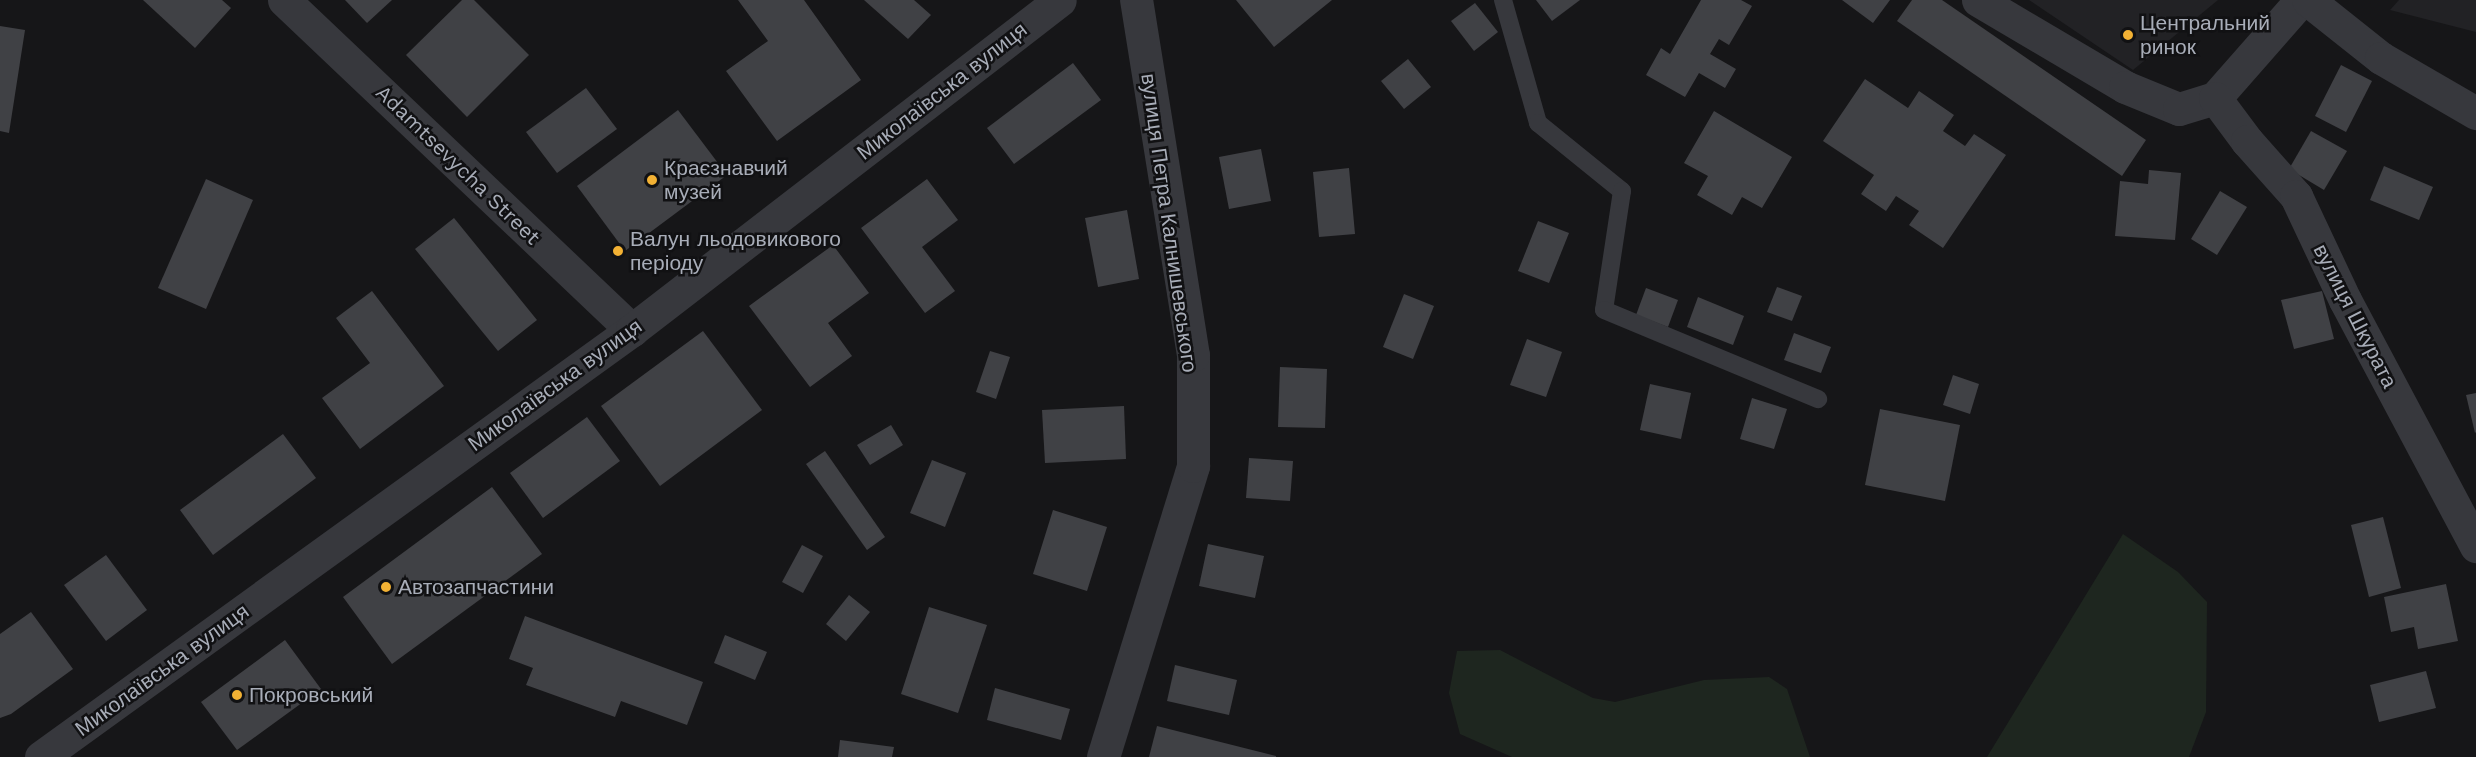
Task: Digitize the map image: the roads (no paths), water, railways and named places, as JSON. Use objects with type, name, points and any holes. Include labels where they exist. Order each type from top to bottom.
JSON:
[{"type":"street","name":"Adamtsevycha Street","points":[[284,0],[632,330]]},
{"type":"street","name":"Миколаївська вулиця","points":[[41,757],[632,330],[1060,0]]},
{"type":"street","name":"вулиця Петра Калнишевського","points":[[1103,757],[1192,466],[1192,355],[1136,0]]},
{"type":"street","points":[[1978,0],[2125,87],[2179,109],[2215,98],[2301,0]]},
{"type":"street","points":[[2308,0],[2381,58],[2476,113]]},
{"type":"street","name":"вулиця Шкурата","points":[[2215,98],[2247,141],[2296,196],[2345,300],[2476,546]]},
{"type":"lane","points":[[1503,0],[1538,123],[1622,191],[1604,310],[1818,399]]},
{"type":"place","name":"Центральний ринок","points":[[2128,35]]},
{"type":"place","name":"Краєзнавчий музей","points":[[652,180]]},
{"type":"place","name":"Валун льодовикового періоду","points":[[618,251]]},
{"type":"place","name":"Автозапчастини","points":[[386,587]]},
{"type":"place","name":"Покровський","points":[[237,695]]}]
